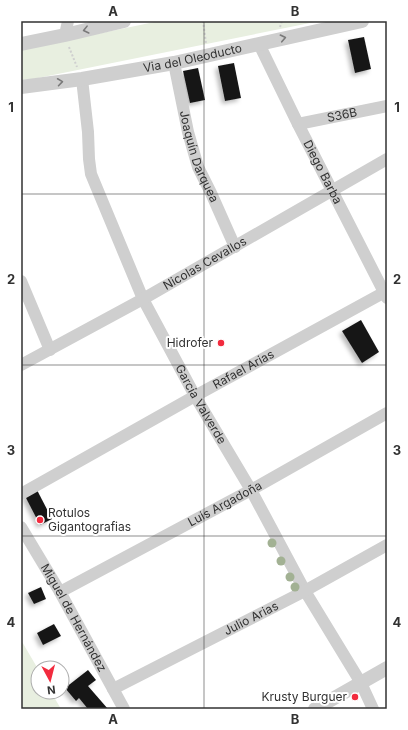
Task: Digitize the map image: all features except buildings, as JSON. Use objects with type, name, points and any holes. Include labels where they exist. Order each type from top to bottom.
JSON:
[{"type":"street","points":[[65,35],[68,21]]},
{"type":"street","points":[[21,44],[124,21]]},
{"type":"street","name":"Via del Oleoducto","points":[[21,87],[82,79],[174,63],[208,54],[362,21]]},
{"type":"street","name":"Diego Barba","points":[[260,44],[298,124],[385,296]]},
{"type":"street","name":"Joaquín Darquea","points":[[174,63],[188,132],[198,167],[235,247]]},
{"type":"street","name":"García Valverde","points":[[82,79],[88,132],[88,159],[91,174],[143,298],[195,396],[251,490],[305,590],[361,683],[373,709]]},
{"type":"street","name":"S36B","points":[[298,124],[387,106]]},
{"type":"street","name":"Nicolas Cevallos","points":[[21,365],[235,247],[387,159]]},
{"type":"street","points":[[21,281],[50,350]]},
{"type":"street","name":"Rafael Arias","points":[[21,494],[195,396],[385,296]]},
{"type":"street","name":"Luis Argadoña","points":[[60,592],[251,490],[387,413]]},
{"type":"street","name":"Miguel de Hernández","points":[[21,527],[60,592],[124,709]]},
{"type":"street","name":"Julio Arias","points":[[113,689],[305,590],[387,545]]},
{"type":"street","points":[[315,709],[387,668]]},
{"type":"path","points":[[203,21],[208,54]]},
{"type":"path","points":[[65,35],[82,79]]},
{"type":"green space","points":[[159,21],[320,21],[33,79],[21,80],[21,50]]},
{"type":"green space","points":[[21,640],[33,660],[30,660],[30,700],[56,700],[61,709],[21,709]]},
{"type":"place","name":"Hidrofer","points":[[221,343]]},
{"type":"place","name":"Rotulos Gigantografias","points":[[40,520]]},
{"type":"place","name":"Krusty Burguer","points":[[355,697]]}]
